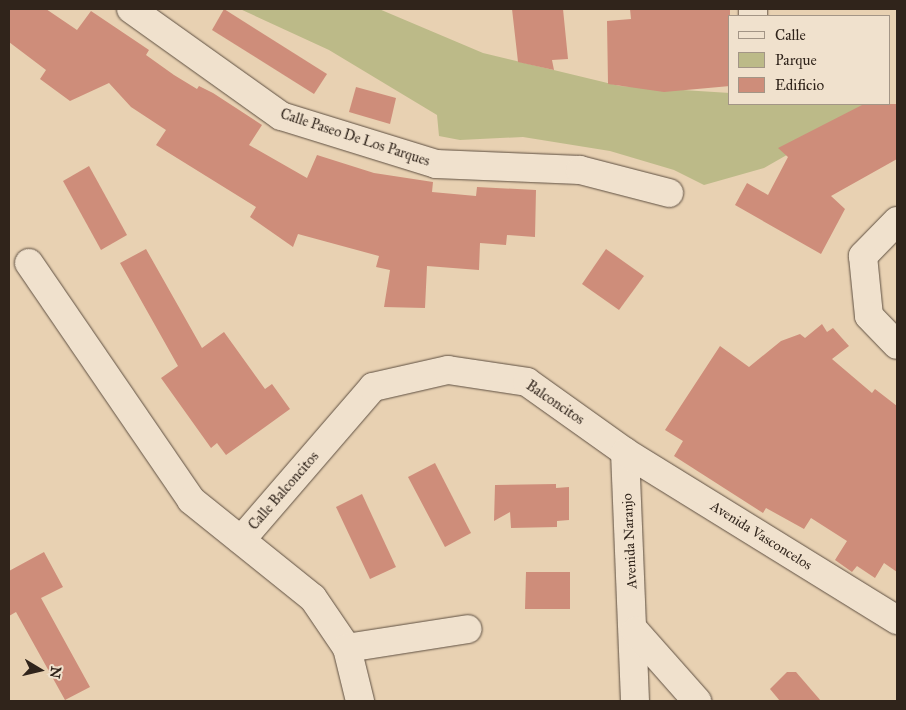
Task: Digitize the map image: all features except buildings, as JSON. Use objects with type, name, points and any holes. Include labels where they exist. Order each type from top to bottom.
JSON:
[{"type":"street","name":"Calle Paseo De Los Parques","points":[[131,9],[281,116],[436,164],[580,170],[669,193]]},
{"type":"street","points":[[897,221],[863,256],[869,316],[897,345]]},
{"type":"street","points":[[29,263],[191,500],[241,540]]},
{"type":"street","name":"Calle Balconcitos","points":[[360,701],[347,648],[313,598],[241,540],[373,387],[448,370]]},
{"type":"street","name":"Balconcitos","points":[[448,370],[527,382],[625,452]]},
{"type":"street","name":"Avenida Vasconcelos","points":[[625,452],[897,620]]},
{"type":"street","name":"Avenida Naranjo","points":[[625,452],[635,631]]},
{"type":"street","points":[[347,648],[468,629]]},
{"type":"street","points":[[635,631],[635,701]]},
{"type":"street","points":[[635,631],[697,701]]},
{"type":"green space","points":[[240,9],[379,9],[483,53],[620,86],[728,93],[728,105],[874,105],[764,168],[704,185],[674,170],[610,151],[523,137],[460,140],[439,136],[437,115],[329,50]]}]
